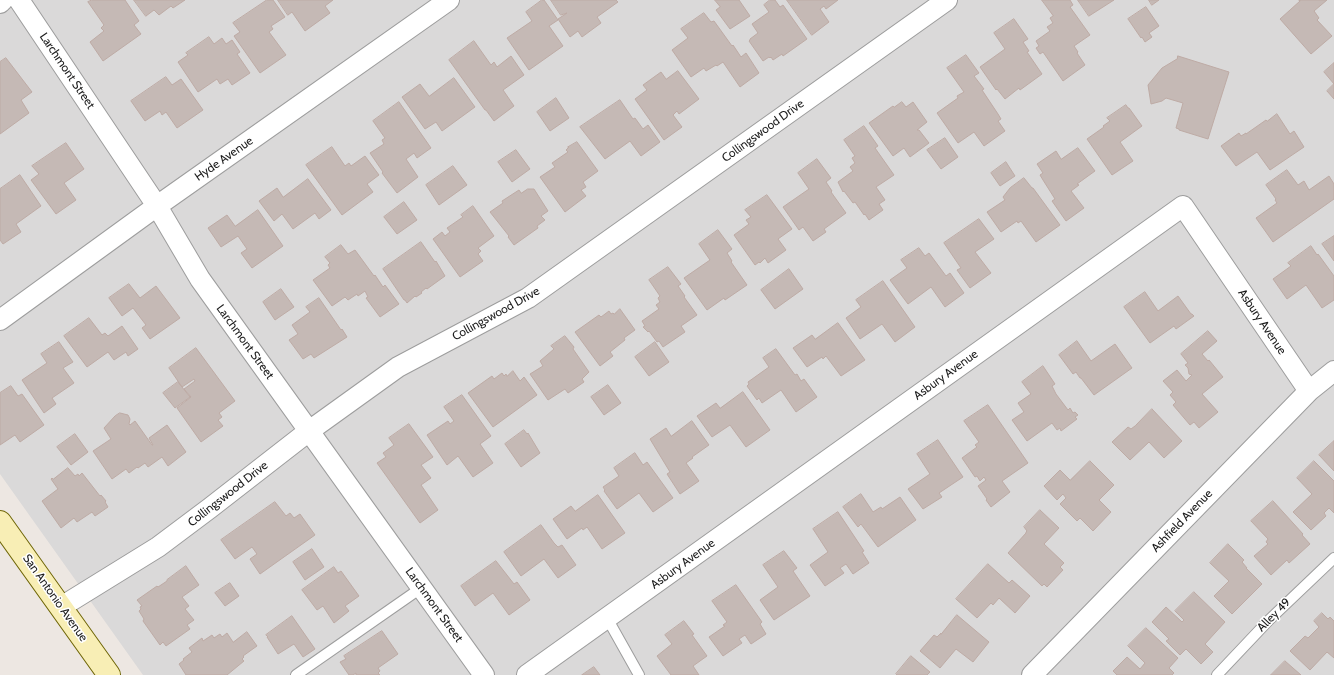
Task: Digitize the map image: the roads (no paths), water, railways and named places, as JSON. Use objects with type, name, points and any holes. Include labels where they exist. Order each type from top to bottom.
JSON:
[{"type":"main road","name":"San Antonio Avenue","points":[[0,522],[109,675]]},
{"type":"street","points":[[0,2],[4,0]]},
{"type":"street","name":"Larchmont Street","points":[[19,0],[157,206],[200,279],[484,675]]},
{"type":"street","name":"Hyde Avenue","points":[[0,320],[157,206],[449,0]]},
{"type":"street","name":"Collingswood Drive","points":[[61,607],[158,547],[309,431],[398,367],[528,298],[947,0]]},
{"type":"street","name":"Asbury Avenue","points":[[527,675],[1182,206],[1308,391]]},
{"type":"street","name":"Ashfield Avenue","points":[[1032,675],[1308,391],[1334,371]]},
{"type":"lane","name":"Alley 49","points":[[1217,675],[1269,620],[1334,558]]},
{"type":"lane","points":[[296,675],[421,588]]},
{"type":"lane","points":[[607,618],[639,675]]}]
